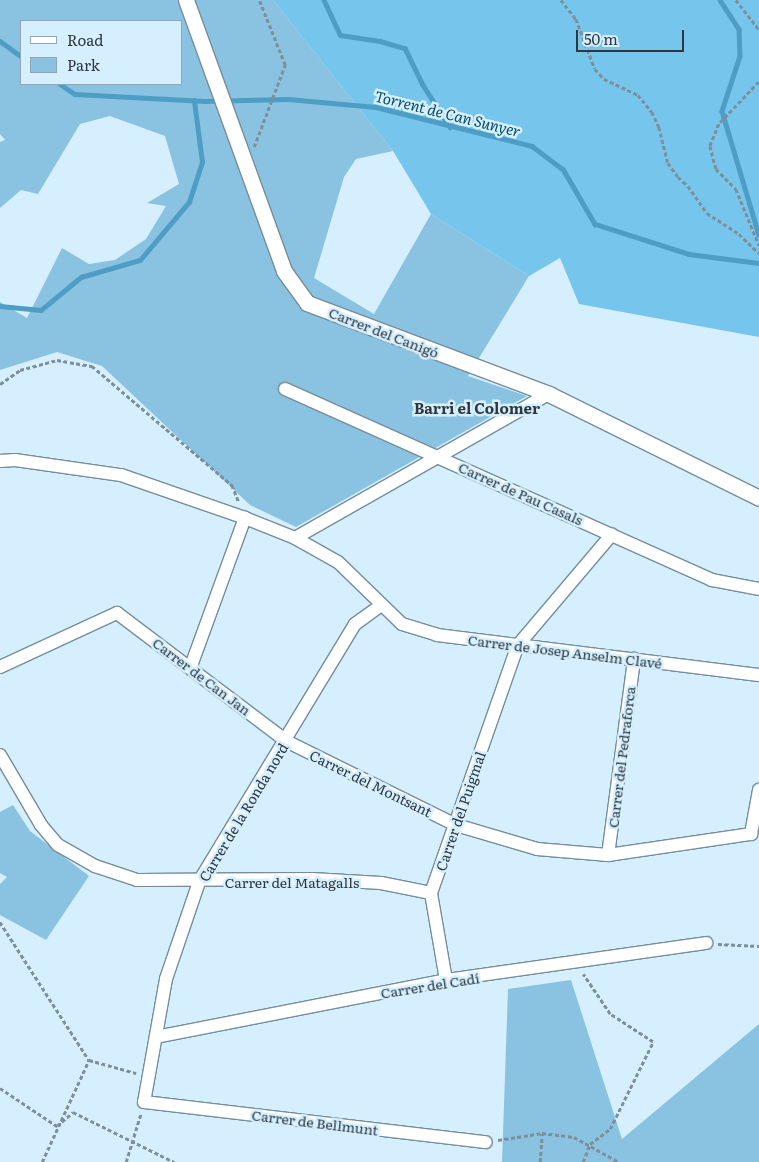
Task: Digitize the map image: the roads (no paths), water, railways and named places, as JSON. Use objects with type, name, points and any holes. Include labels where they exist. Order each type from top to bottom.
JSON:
[{"type":"street","name":"Carrer del Canigó","points":[[186,0],[284,271],[307,303],[548,394],[759,498]]},
{"type":"street","name":"Carrer de Pau Casals","points":[[285,389],[712,580],[759,588]]},
{"type":"street","points":[[295,538],[548,394]]},
{"type":"street","name":"Carrer de Josep Anselm Clavé","points":[[0,461],[15,460],[121,475],[245,518],[295,538],[338,562],[380,606],[402,624],[437,635],[759,675]]},
{"type":"street","points":[[191,666],[245,518]]},
{"type":"street","points":[[518,645],[612,534]]},
{"type":"street","name":"Carrer de la Ronda nord","points":[[144,1102],[166,979],[199,882],[355,624],[380,606]]},
{"type":"street","name":"Carrer de Can Jan","points":[[0,667],[117,613],[191,666],[286,741]]},
{"type":"street","name":"Carrer del Puigmal","points":[[431,893],[518,645]]},
{"type":"street","name":"Carrer del Pedraforca","points":[[608,855],[634,659]]},
{"type":"street","name":"Carrer del Montsant","points":[[286,741],[456,826],[537,849],[608,855],[751,834],[759,790]]},
{"type":"street","name":"Carrer del Matagalls","points":[[0,755],[41,825],[58,845],[95,866],[137,880],[199,882],[312,880],[381,883],[431,893]]},
{"type":"street","points":[[431,893],[446,980]]},
{"type":"street","name":"Carrer del Cadí","points":[[156,1037],[446,980],[706,943]]},
{"type":"street","name":"Carrer de Bellmunt","points":[[144,1102],[486,1142]]},
{"type":"waterway","points":[[324,0],[340,35],[380,41],[405,48],[423,85],[450,127]]},
{"type":"waterway","points":[[720,0],[739,29],[740,56],[722,111],[759,235]]},
{"type":"waterway","name":"Torrent de Can Sunyer","points":[[0,41],[20,55]]},
{"type":"waterway","name":"Torrent de Can Sunyer","points":[[62,85],[75,94],[205,101],[288,99],[376,107],[532,146],[563,169],[595,224],[689,254],[759,263]]},
{"type":"waterway","points":[[0,306],[41,310],[81,277],[140,260],[189,202],[202,162],[194,101]]},
{"type":"district","name":"Barri el Colomer","points":[[477,408]]}]
